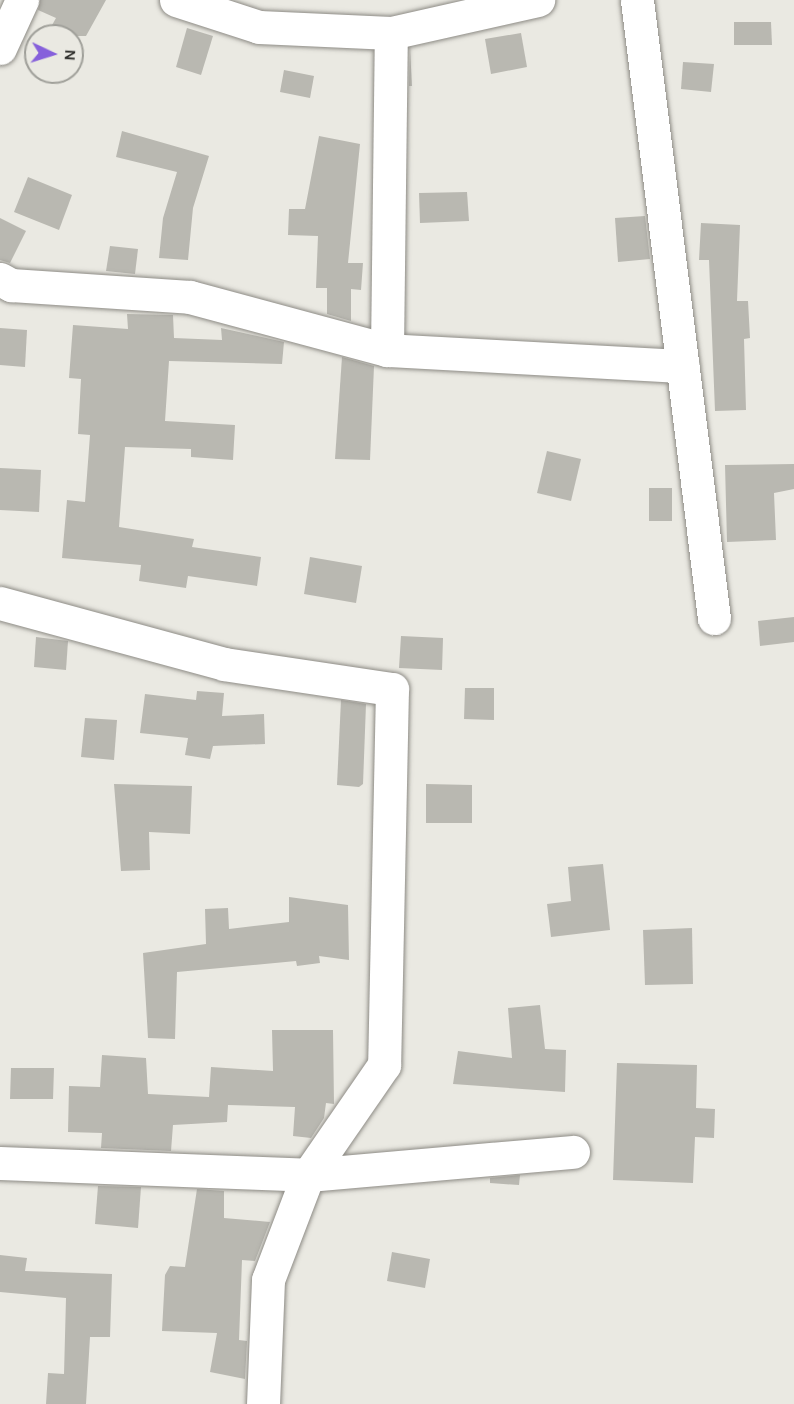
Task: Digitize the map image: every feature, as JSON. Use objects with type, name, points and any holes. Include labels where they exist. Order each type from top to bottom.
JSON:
[{"type":"street","points":[[0,48],[22,0]]},
{"type":"street","points":[[176,0],[391,33],[460,8],[538,0]]},
{"type":"street","points":[[637,0],[714,618]]},
{"type":"street","points":[[387,350],[391,33]]},
{"type":"street","points":[[0,279],[11,285],[190,297],[387,350],[683,366]]},
{"type":"street","points":[[0,603],[224,664],[392,689],[384,1065],[308,1175],[268,1280],[263,1404]]},
{"type":"street","points":[[0,1163],[308,1175],[573,1152]]},
{"type":"building","points":[[40,0],[106,0],[86,36],[84,36],[84,24],[53,24],[56,18],[38,10]]},
{"type":"building","points":[[734,22],[771,22],[772,45],[734,45]]},
{"type":"building","points":[[187,28],[213,36],[201,75],[176,67]]},
{"type":"building","points":[[521,33],[527,67],[491,74],[485,39]]},
{"type":"building","points":[[410,48],[412,86],[409,86]]},
{"type":"building","points":[[683,62],[714,64],[711,92],[681,89]]},
{"type":"building","points":[[284,70],[314,76],[310,98],[280,92]]},
{"type":"building","points":[[122,131],[209,156],[193,208],[188,260],[159,258],[163,218],[177,172],[116,157]]},
{"type":"building","points":[[319,136],[360,144],[348,263],[363,263],[361,290],[351,289],[351,321],[327,314],[327,288],[316,288],[318,236],[288,235],[289,209],[305,209]]},
{"type":"building","points":[[28,177],[72,195],[59,230],[14,212]]},
{"type":"building","points":[[467,192],[469,221],[420,223],[419,193]]},
{"type":"building","points":[[645,216],[650,259],[618,262],[615,218]]},
{"type":"building","points":[[0,218],[26,231],[10,263],[0,260]]},
{"type":"building","points":[[701,223],[740,225],[737,301],[748,301],[750,338],[744,339],[746,410],[715,411],[709,260],[699,260]]},
{"type":"building","points":[[110,246],[138,249],[135,274],[106,271]]},
{"type":"building","points":[[127,314],[173,315],[174,338],[222,340],[221,328],[284,342],[282,364],[169,361],[165,421],[235,425],[233,460],[191,457],[191,449],[125,447],[119,527],[194,539],[192,547],[261,557],[257,586],[188,576],[186,588],[139,581],[141,565],[62,558],[67,500],[85,502],[90,435],[78,434],[81,379],[69,378],[73,325],[128,329]]},
{"type":"building","points":[[0,328],[27,330],[25,367],[0,365]]},
{"type":"building","points":[[342,357],[374,366],[370,460],[335,459]]},
{"type":"building","points":[[547,451],[581,459],[571,501],[537,493]]},
{"type":"building","points":[[794,464],[794,489],[774,493],[776,540],[727,542],[725,465]]},
{"type":"building","points":[[0,468],[41,470],[39,512],[0,510]]},
{"type":"building","points":[[649,488],[672,488],[672,521],[649,521]]},
{"type":"building","points":[[310,557],[362,566],[356,603],[304,594]]},
{"type":"building","points":[[794,617],[794,642],[760,646],[758,621]]},
{"type":"building","points":[[401,636],[443,638],[442,670],[399,668]]},
{"type":"building","points":[[36,637],[68,641],[66,670],[34,667]]},
{"type":"building","points":[[465,688],[494,688],[494,720],[464,719]]},
{"type":"building","points":[[197,691],[224,693],[222,716],[264,714],[265,744],[213,746],[210,759],[185,755],[188,738],[140,733],[145,694],[196,700]]},
{"type":"building","points":[[341,700],[366,704],[363,784],[359,787],[337,785]]},
{"type":"building","points":[[85,718],[117,720],[114,760],[81,757]]},
{"type":"building","points":[[114,784],[192,786],[190,834],[149,832],[150,870],[121,871]]},
{"type":"building","points":[[426,784],[472,785],[472,823],[426,823]]},
{"type":"building","points":[[603,864],[610,930],[551,937],[547,904],[571,901],[568,867]]},
{"type":"building","points":[[289,897],[348,905],[349,960],[319,956],[320,963],[297,966],[296,961],[177,972],[175,1039],[148,1038],[143,953],[206,944],[205,909],[228,908],[229,929],[289,922]]},
{"type":"building","points":[[692,928],[693,984],[645,985],[643,930]]},
{"type":"building","points":[[540,1005],[545,1049],[566,1050],[565,1092],[453,1084],[458,1051],[512,1058],[508,1008]]},
{"type":"building","points":[[272,1030],[333,1030],[334,1104],[326,1103],[324,1118],[311,1138],[293,1136],[295,1107],[228,1105],[227,1122],[173,1125],[171,1151],[101,1148],[102,1133],[68,1132],[69,1086],[100,1087],[102,1055],[146,1058],[148,1094],[209,1097],[211,1067],[273,1071]]},
{"type":"building","points":[[617,1063],[697,1065],[696,1108],[715,1109],[714,1138],[695,1137],[693,1183],[613,1180]]},
{"type":"building","points":[[11,1068],[54,1068],[53,1099],[10,1099]]},
{"type":"building","points":[[520,1175],[519,1185],[490,1183],[490,1178]]},
{"type":"building","points":[[98,1186],[141,1187],[138,1228],[95,1224]]},
{"type":"building","points":[[197,1189],[224,1191],[224,1218],[270,1222],[255,1261],[242,1260],[239,1340],[247,1341],[245,1379],[210,1372],[217,1333],[162,1331],[165,1275],[170,1266],[185,1267]]},
{"type":"building","points":[[392,1252],[430,1259],[425,1288],[387,1281]]},
{"type":"building","points":[[0,1255],[27,1258],[25,1271],[112,1274],[110,1337],[90,1337],[86,1404],[46,1404],[48,1373],[64,1374],[66,1298],[0,1292]]}]
